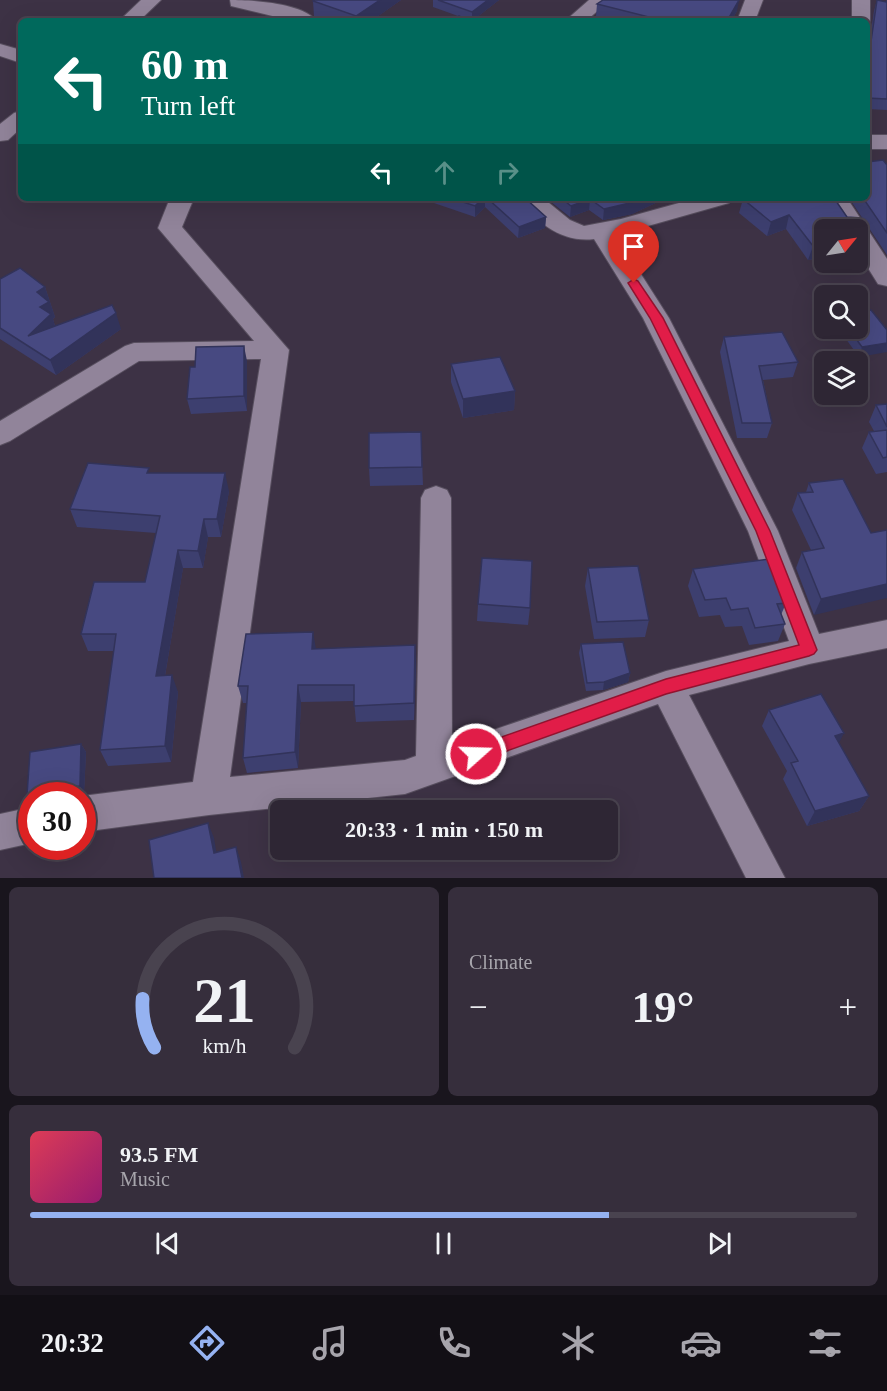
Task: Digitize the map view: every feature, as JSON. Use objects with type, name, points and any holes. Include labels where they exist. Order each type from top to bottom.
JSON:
[{"type":"street","points":[[131,18],[152,0]]},
{"type":"street","points":[[578,18],[601,0]]},
{"type":"street","points":[[747,18],[754,0]]},
{"type":"street","points":[[861,0],[861,18]]},
{"type":"street","points":[[236,1],[266,15],[294,14],[301,18]]},
{"type":"street","points":[[0,50],[18,56]]},
{"type":"street","points":[[0,135],[18,120]]},
{"type":"street","points":[[870,142],[887,142]]},
{"type":"street","points":[[181,201],[170,228],[276,350],[209,797]]},
{"type":"street","points":[[533,201],[556,222],[575,234],[601,231],[710,201]]},
{"type":"street","points":[[837,201],[849,219]]},
{"type":"street","points":[[601,231],[656,318],[763,531],[809,650]]},
{"type":"street","points":[[868,248],[887,278]]},
{"type":"street","points":[[0,434],[134,352],[276,350]]},
{"type":"street","points":[[434,769],[436,498]]},
{"type":"street","points":[[96,812],[209,797],[405,777],[434,769],[666,686],[809,650],[887,634]]},
{"type":"street","points":[[666,686],[766,878]]},
{"type":"street","points":[[0,832],[18,828]]},
{"type":"building","points":[[314,0],[380,0],[356,16]]},
{"type":"building","points":[[438,0],[488,0],[472,12]]},
{"type":"building","points":[[603,0],[739,0],[729,18],[653,18],[597,4]]},
{"type":"building","points":[[877,0],[886,2],[887,0],[887,99],[870,98],[870,48]]},
{"type":"building","points":[[883,160],[887,165],[887,233],[865,201],[870,201],[870,162]]},
{"type":"building","points":[[460,201],[480,201],[475,206]]},
{"type":"building","points":[[490,201],[528,201],[546,217],[519,227]]},
{"type":"building","points":[[565,201],[585,201],[571,206]]},
{"type":"building","points":[[593,201],[636,201],[634,202],[604,209]]},
{"type":"building","points":[[745,201],[836,201],[847,217],[861,219],[814,219],[813,246],[789,215],[771,222]]},
{"type":"building","points":[[20,268],[45,287],[37,292],[49,302],[40,307],[51,314],[28,336],[112,305],[116,313],[50,360],[0,328],[0,279]]},
{"type":"building","points":[[871,310],[887,330],[887,343],[862,347],[856,339],[868,339],[868,311]]},
{"type":"building","points":[[782,332],[798,362],[759,366],[772,423],[742,423],[724,337]]},
{"type":"building","points":[[244,346],[244,396],[187,399],[190,367],[195,367],[196,347]]},
{"type":"building","points":[[500,357],[515,391],[463,399],[451,364]]},
{"type":"building","points":[[887,404],[887,427],[876,405]]},
{"type":"building","points":[[887,430],[887,457],[883,458],[869,432]]},
{"type":"building","points":[[421,432],[422,467],[369,468],[369,433]]},
{"type":"building","points":[[88,463],[149,468],[147,473],[225,473],[217,519],[204,519],[198,551],[178,550],[156,676],[172,675],[165,746],[100,750],[116,634],[81,634],[94,582],[145,582],[160,516],[70,509]]},
{"type":"building","points":[[843,479],[871,533],[887,530],[887,584],[821,599],[802,552],[824,548],[798,493],[813,492],[809,483]]},
{"type":"building","points":[[482,558],[532,561],[530,608],[478,604]]},
{"type":"building","points":[[769,559],[786,603],[777,604],[785,624],[755,628],[748,608],[731,610],[726,598],[705,600],[693,569]]},
{"type":"building","points":[[638,566],[649,620],[597,622],[588,568]]},
{"type":"building","points":[[313,632],[312,649],[415,645],[414,703],[354,706],[354,685],[298,685],[295,752],[243,758],[248,686],[238,686],[246,634]]},
{"type":"building","points":[[623,642],[630,673],[604,682],[587,683],[581,644]]},
{"type":"building","points":[[821,694],[844,733],[835,736],[869,796],[815,811],[791,763],[798,761],[769,710]]},
{"type":"building","points":[[81,744],[80,782],[28,782],[30,752]]},
{"type":"building","points":[[208,823],[214,853],[236,847],[242,878],[154,878],[149,840]]},
{"type":"route","points":[[476,754],[666,686],[809,650],[763,531],[656,318],[634,283]]}]
